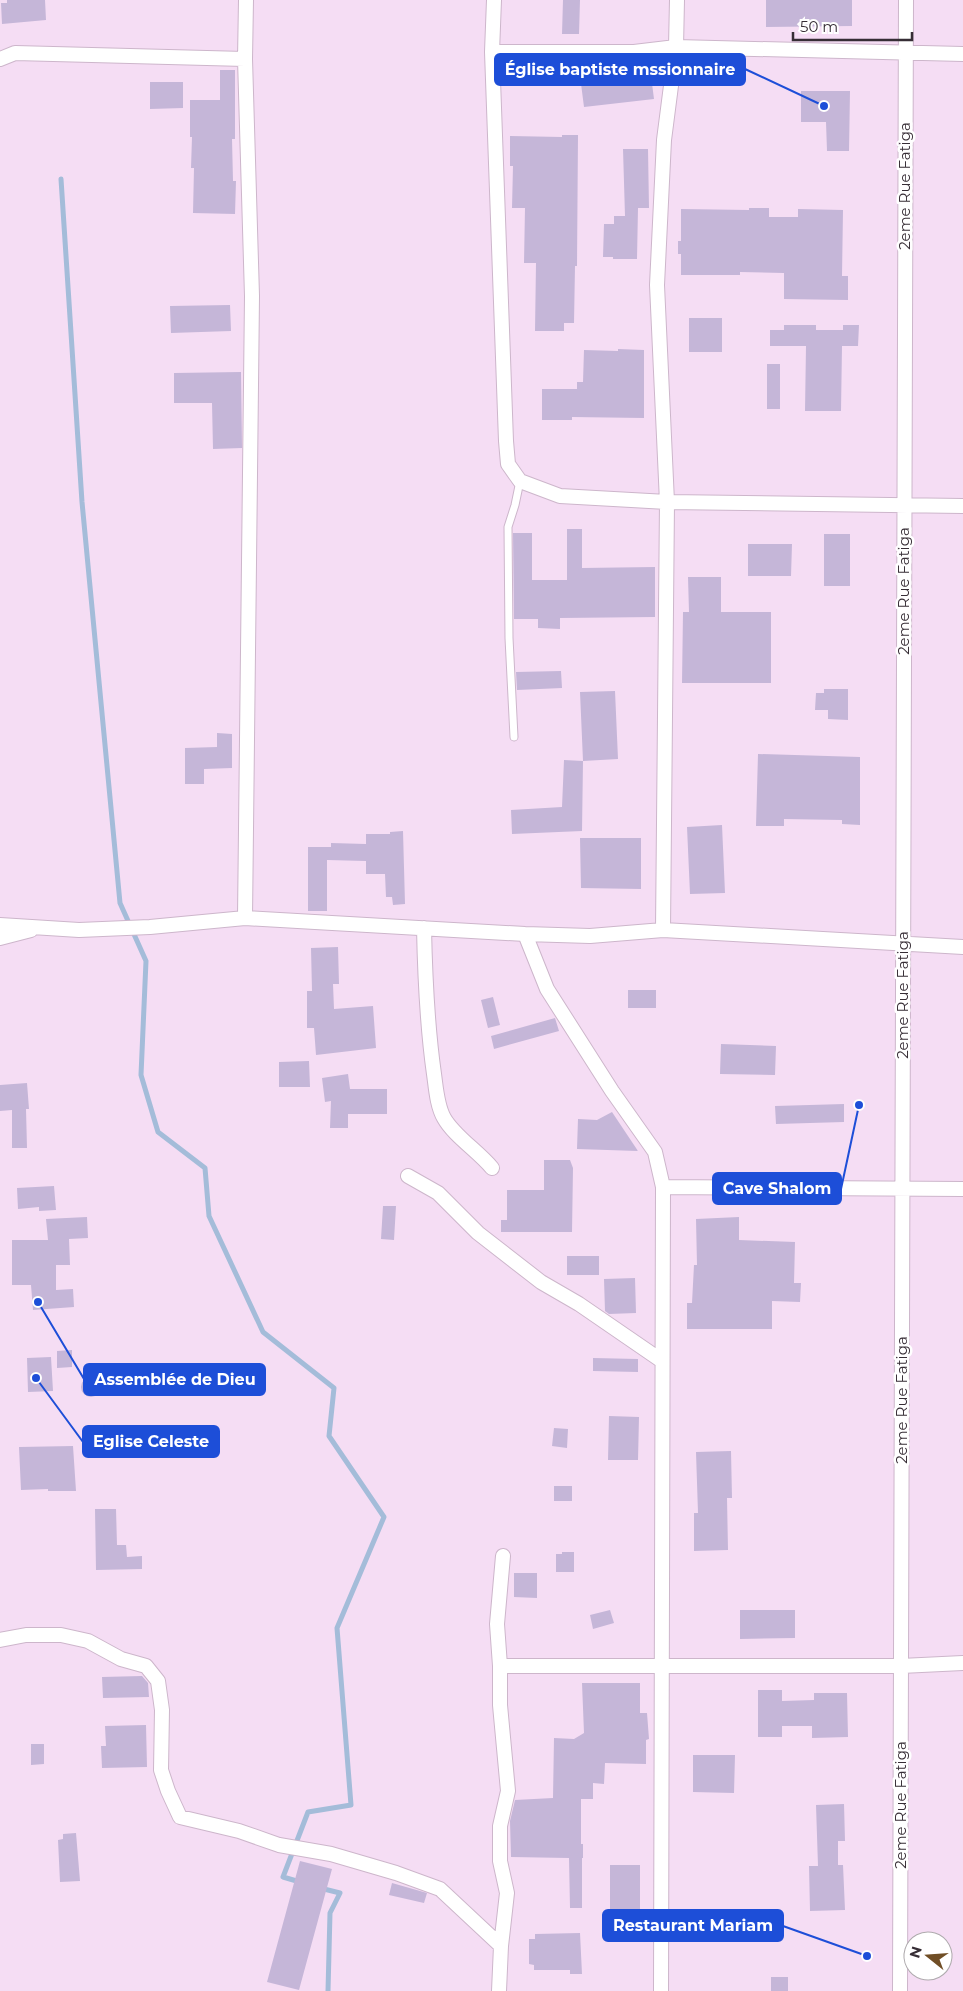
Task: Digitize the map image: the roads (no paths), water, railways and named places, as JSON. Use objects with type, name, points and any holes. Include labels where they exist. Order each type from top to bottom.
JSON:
[{"type":"street","points":[[245,918],[252,296],[245,59],[246,0]]},
{"type":"street","points":[[494,0],[492,52],[506,440],[508,464],[520,481],[560,496],[667,502],[963,506]]},
{"type":"street","points":[[663,930],[667,502],[657,284],[664,140],[676,47],[677,0]]},
{"type":"street","name":"2eme Rue Fatiga","points":[[900,1991],[906,0]]},
{"type":"street","points":[[492,52],[634,52],[676,47],[963,54]]},
{"type":"street","points":[[0,59],[15,53],[245,59]]},
{"type":"street","points":[[0,925],[79,930],[150,927],[245,918],[590,936],[663,930],[963,947]]},
{"type":"street","points":[[0,938],[30,930],[48,928]]},
{"type":"street","points":[[424,928],[428,1036],[436,1092],[443,1118],[492,1168]]},
{"type":"street","points":[[525,934],[547,989],[612,1091],[655,1152],[663,1187],[661,1991]]},
{"type":"street","points":[[408,1176],[438,1193],[478,1233],[541,1282],[579,1304],[662,1361]]},
{"type":"street","points":[[663,1187],[963,1189]]},
{"type":"street","points":[[499,1991],[501,1946],[507,1893],[500,1861],[500,1826],[508,1791],[500,1705],[497,1624],[503,1556]]},
{"type":"street","points":[[0,1640],[26,1635],[60,1635],[88,1641],[121,1659],[146,1666],[158,1681],[161,1770],[180,1817],[239,1831],[279,1845],[331,1854],[396,1872],[440,1889],[501,1946]]},
{"type":"street","points":[[500,1666],[901,1666],[963,1663]]},
{"type":"lane","points":[[514,737],[509,638],[508,527],[520,481]]},
{"type":"waterway","points":[[61,179],[82,502],[120,903],[146,961],[141,1075],[158,1132],[205,1168],[209,1216],[263,1332],[334,1388],[329,1436],[384,1517],[337,1628],[351,1805],[308,1812],[283,1877],[300,1882]]},
{"type":"waterway","points":[[320,1888],[340,1893],[330,1913],[328,1991]]},
{"type":"place","name":"Église baptiste mssionnaire","points":[[824,106]]},
{"type":"place","name":"Cave Shalom","points":[[859,1105]]},
{"type":"place","name":"Assemblée de Dieu","points":[[38,1302]]},
{"type":"place","name":"Eglise Celeste","points":[[36,1378]]},
{"type":"place","name":"Restaurant Mariam","points":[[867,1956]]}]
